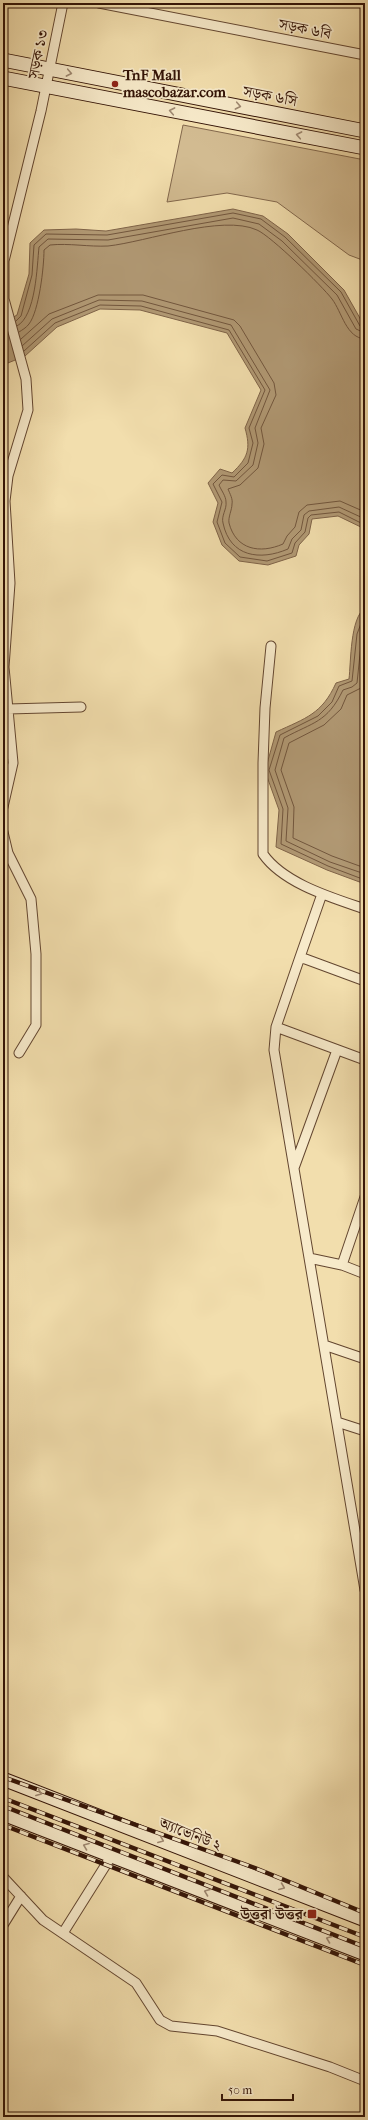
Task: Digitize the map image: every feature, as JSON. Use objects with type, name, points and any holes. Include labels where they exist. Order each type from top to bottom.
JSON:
[{"type":"main road","name":"সড়ক ৬সি","points":[[3,60],[365,131]]},
{"type":"main road","points":[[3,78],[365,148]]},
{"type":"main road","points":[[328,141],[332,124]]},
{"type":"main road","name":"অ্যাভেনিউ ২","points":[[3,1779],[365,1920]]},
{"type":"main road","points":[[3,1814],[365,1954]]},
{"type":"street","name":"সড়ক ১৩","points":[[3,808],[13,763],[4,667],[10,560],[5,501],[8,476],[28,410],[26,378],[4,299],[4,261],[46,87],[63,3]]},
{"type":"street","name":"সড়ক ৬বি","points":[[99,3],[365,54]]},
{"type":"street","points":[[270,646],[265,708],[263,763],[263,854],[268,862],[292,878],[322,894],[365,909]]},
{"type":"street","points":[[8,709],[81,707]]},
{"type":"street","points":[[3,832],[8,853],[32,899],[36,954],[36,1025],[19,1053]]},
{"type":"street","points":[[322,894],[300,957],[365,981]]},
{"type":"street","points":[[365,981],[300,957],[276,1027],[274,1050],[365,1590]]},
{"type":"street","points":[[276,1027],[365,1060]]},
{"type":"street","points":[[294,1169],[337,1050]]},
{"type":"street","points":[[342,1265],[365,1197]]},
{"type":"street","points":[[309,1258],[342,1265],[365,1274]]},
{"type":"street","points":[[324,1345],[365,1359]]},
{"type":"street","points":[[337,1422],[365,1431]]},
{"type":"street","points":[[63,1933],[112,1855]]},
{"type":"street","points":[[3,1877],[43,1920],[136,1983],[160,2020],[171,2026],[217,2031],[330,2067],[365,2081]]},
{"type":"street","points":[[3,1925],[22,1896]]},
{"type":"shaded area","points":[[183,125],[365,160],[365,261],[349,255],[277,202],[227,193],[167,202]]},
{"type":"water","points":[[233,209],[263,216],[288,234],[344,290],[365,327],[365,529],[338,516],[312,519],[309,534],[299,545],[296,556],[268,565],[239,561],[222,545],[213,522],[218,503],[208,483],[220,469],[232,473],[245,458],[248,442],[245,428],[261,390],[227,333],[140,310],[100,309],[57,327],[25,356],[3,365],[3,319],[5,322],[17,315],[29,274],[30,243],[44,230],[76,229],[106,231]]},
{"type":"water","points":[[365,608],[365,884],[327,870],[276,847],[279,810],[265,771],[276,732],[312,714],[325,702],[336,683],[349,679],[352,641],[356,621],[360,613]]},
{"type":"railway","points":[[3,1777],[255,1868],[365,1913]]},
{"type":"railway","points":[[3,1798],[365,1937]]},
{"type":"railway","points":[[3,1806],[365,1947]]},
{"type":"railway","points":[[3,1825],[365,1965]]},
{"type":"place","name":"TnF Mall mascobazar.com","points":[[115,84]]},
{"type":"place","name":"উত্তরা উত্তর","points":[[312,1914]]}]
